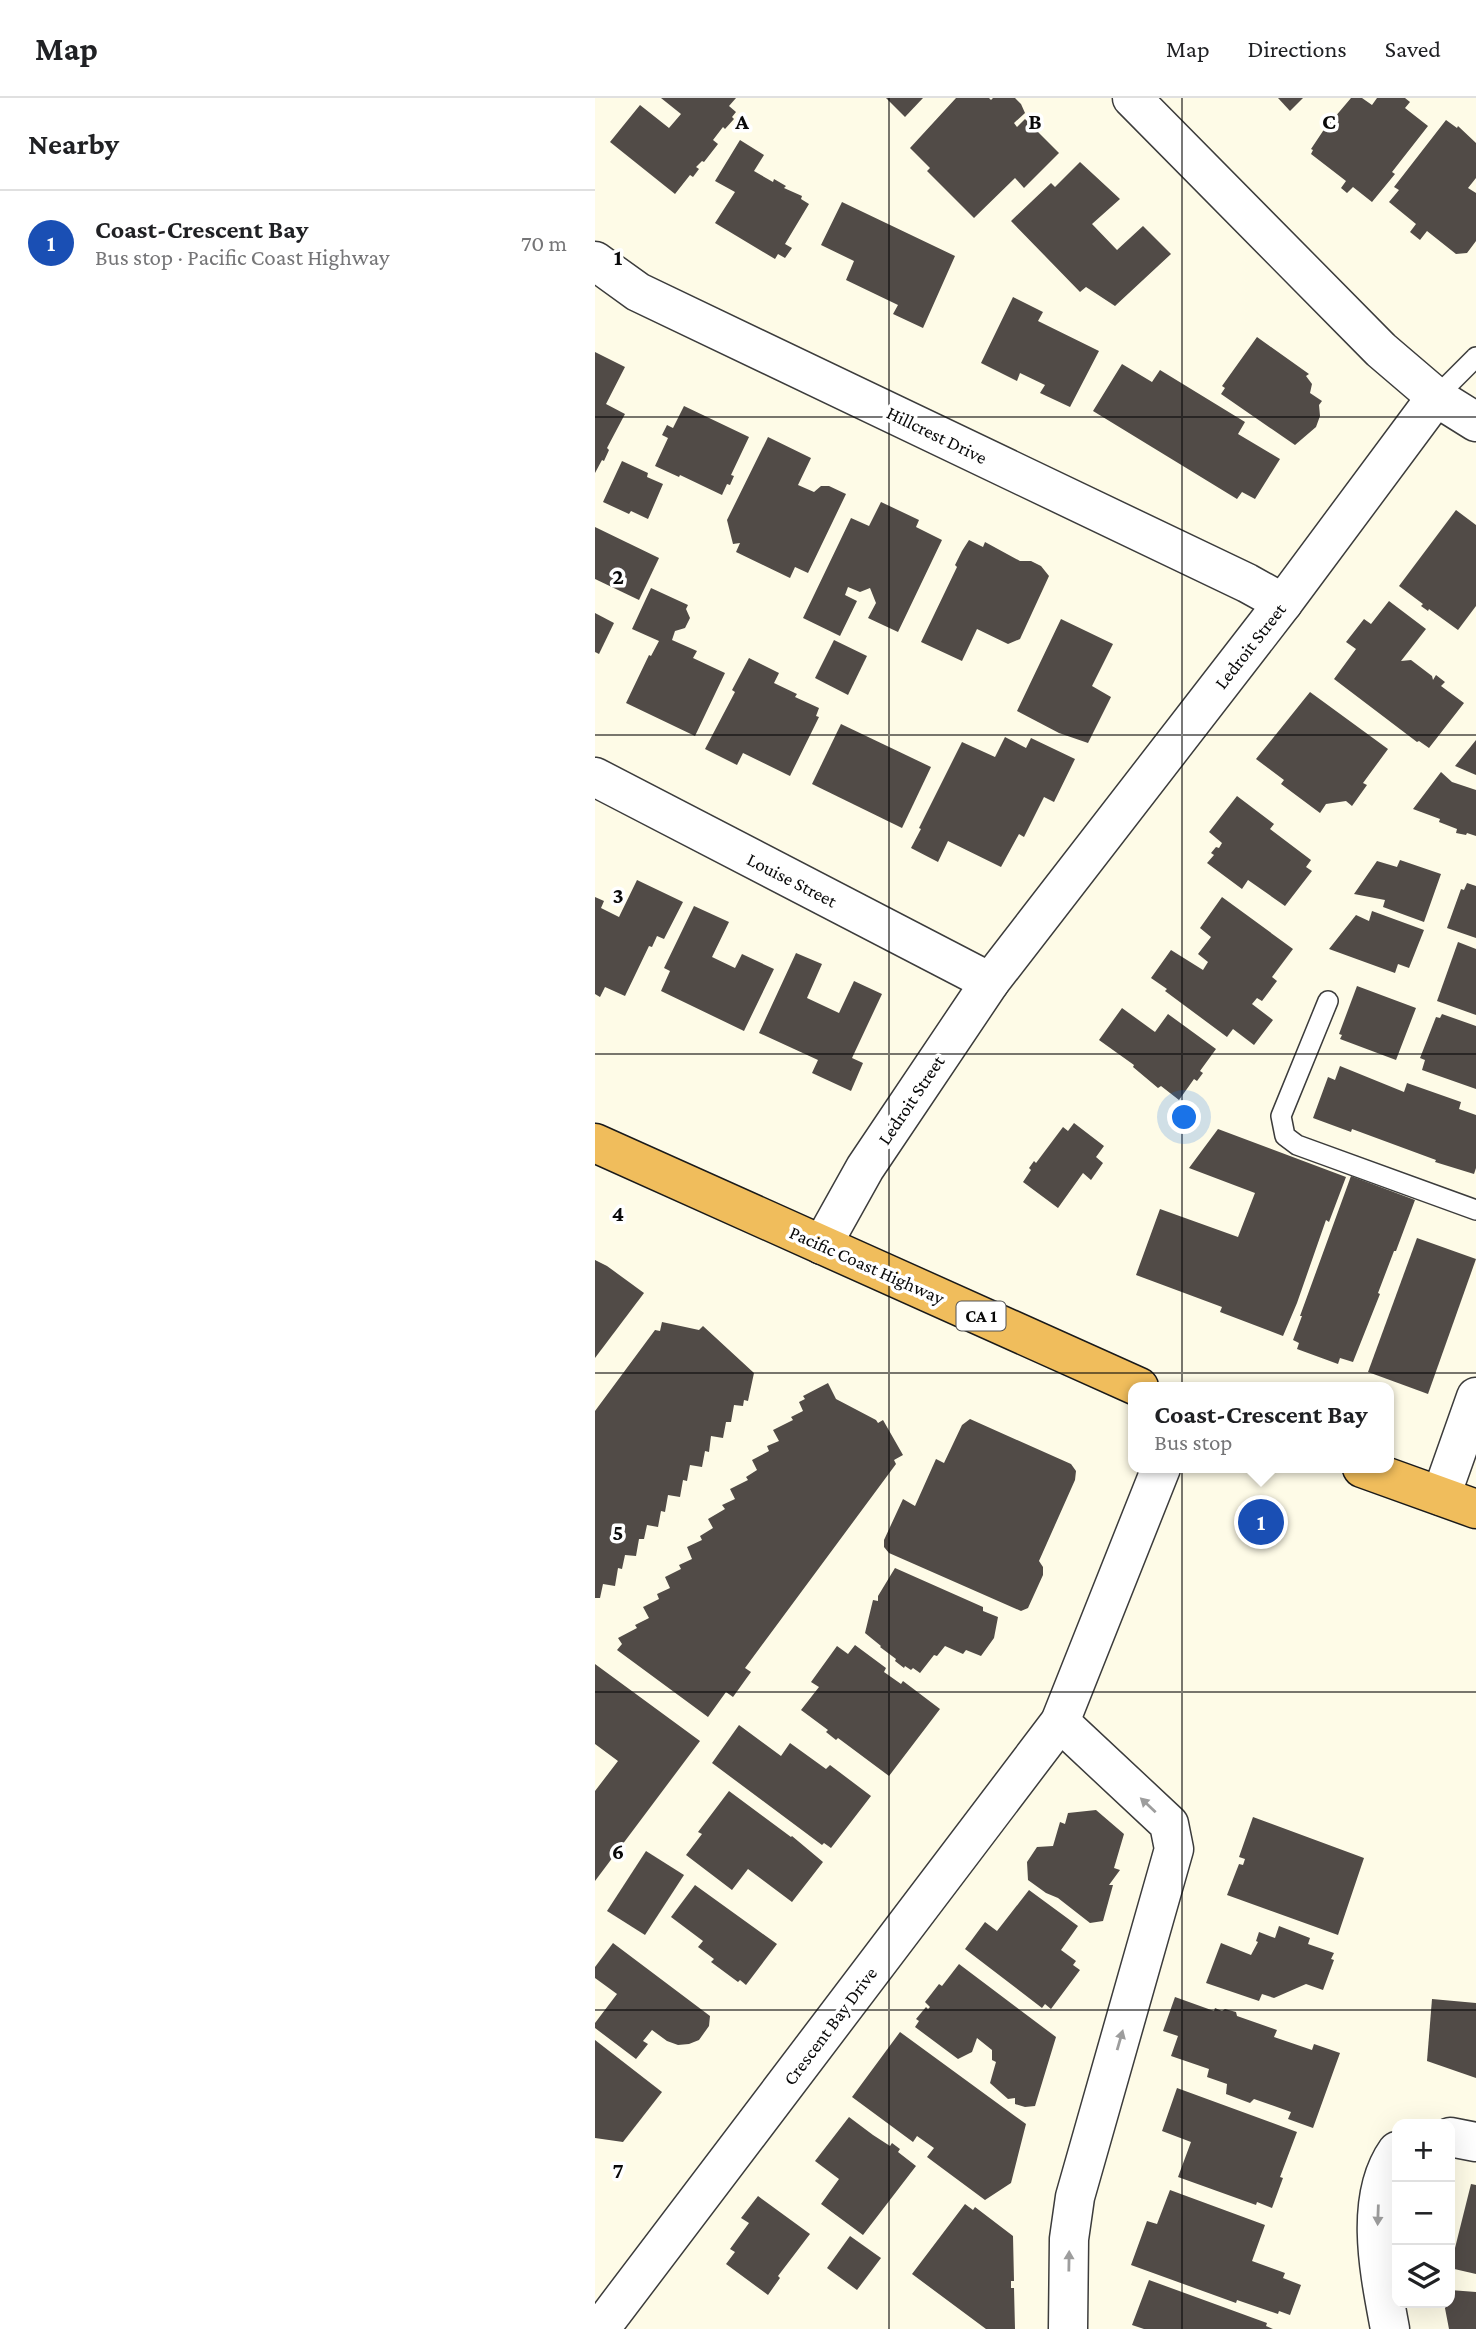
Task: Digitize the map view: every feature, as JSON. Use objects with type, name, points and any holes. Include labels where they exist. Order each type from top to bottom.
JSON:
[{"type":"highway","name":"Pacific Coast Highway","points":[[595,1143],[1128,1382]]},
{"type":"highway","points":[[1376,1473],[1459,1503]]},
{"type":"street","points":[[1132,98],[1381,350],[1436,397],[1476,422]]},
{"type":"street","name":"Hillcrest Drive","points":[[595,261],[638,292],[1234,577],[1283,603]]},
{"type":"street","name":"Ledroit Street","points":[[822,1245],[865,1168],[990,982],[1283,603],[1436,397]]},
{"type":"street","name":"Louise Street","points":[[595,777],[990,982]]},
{"type":"street","points":[[1459,1503],[1476,1397]]},
{"type":"street","name":"Crescent Bay Drive","points":[[600,2329],[1060,1723],[1159,1473]]},
{"type":"street","points":[[1060,1723],[1169,1824],[1174,1849],[1075,2197],[1069,2239],[1068,2329]]},
{"type":"street","points":[[1455,2138],[1476,2142]]},
{"type":"street","points":[[1390,2329],[1377,2257],[1379,2197],[1387,2166],[1392,2158]]},
{"type":"lane","points":[[1436,397],[1476,357]]},
{"type":"lane","points":[[1328,1001],[1281,1116],[1285,1136],[1297,1145],[1476,1210]]},
{"type":"building","points":[[661,98],[736,98],[729,106],[736,112],[732,117],[734,119],[725,129],[723,127],[713,140],[718,144],[704,162],[696,167],[699,169],[693,177],[690,175],[675,194],[610,142],[640,105],[669,128],[681,114]]},
{"type":"building","points":[[886,98],[923,98],[905,117]]},
{"type":"building","points":[[956,98],[1015,98],[1025,113],[1014,123],[1017,127],[1025,119],[1059,153],[1024,188],[1015,178],[974,218],[927,171],[930,168],[910,148]]},
{"type":"building","points":[[1278,98],[1303,98],[1290,111]]},
{"type":"building","points":[[1351,98],[1362,98],[1372,105],[1377,98],[1405,98],[1410,102],[1405,108],[1428,126],[1372,202],[1353,187],[1347,193],[1341,188],[1346,181],[1311,154],[1311,149],[1323,131]]},
{"type":"building","points":[[1446,120],[1457,128],[1458,126],[1476,143],[1476,178],[1468,188],[1476,193],[1476,241],[1467,253],[1456,254],[1427,231],[1420,240],[1410,232],[1416,224],[1389,202],[1399,190],[1394,187]]},
{"type":"building","points":[[740,140],[764,155],[754,171],[786,186],[784,188],[802,196],[801,199],[809,204],[785,244],[792,248],[785,258],[778,254],[775,259],[715,223],[735,192],[715,181]]},
{"type":"building","points":[[1080,162],[1120,199],[1092,224],[1117,250],[1143,226],[1171,254],[1115,306],[1086,287],[1080,292],[1011,221],[1051,183],[1055,187]]},
{"type":"building","points":[[842,202],[955,256],[923,328],[893,314],[898,305],[846,280],[854,261],[821,245]]},
{"type":"building","points":[[1013,297],[1043,312],[1038,321],[1099,351],[1070,407],[1040,393],[1045,385],[1020,373],[1017,381],[981,363]]},
{"type":"building","points":[[1257,337],[1309,374],[1306,376],[1312,384],[1310,393],[1322,401],[1316,427],[1295,445],[1221,394],[1225,388],[1222,386]]},
{"type":"building","points":[[595,352],[625,367],[606,404],[625,414],[607,448],[609,450],[604,461],[602,460],[595,473]]},
{"type":"building","points":[[1122,364],[1152,382],[1160,370],[1245,422],[1238,434],[1280,459],[1255,499],[1242,492],[1237,499],[1093,411]]},
{"type":"building","points":[[684,406],[749,437],[731,475],[734,476],[730,485],[727,484],[722,495],[655,466],[668,438],[662,435],[667,425],[673,428]]},
{"type":"building","points":[[768,437],[811,458],[798,485],[814,492],[821,486],[829,486],[846,494],[808,573],[795,567],[790,578],[736,552],[740,543],[733,544],[727,520]]},
{"type":"building","points":[[622,461],[648,473],[647,477],[663,484],[648,519],[603,502]]},
{"type":"building","points":[[881,502],[919,520],[916,527],[942,540],[898,632],[868,618],[876,603],[870,588],[860,592],[848,587],[845,595],[857,601],[840,636],[803,618],[851,518],[869,526]]},
{"type":"building","points":[[1456,510],[1476,525],[1476,606],[1458,630],[1421,606],[1423,604],[1399,586]]},
{"type":"building","points":[[595,527],[659,558],[639,600],[595,579]]},
{"type":"building","points":[[969,540],[983,547],[985,542],[1020,561],[1031,561],[1041,566],[1049,576],[1020,639],[1008,644],[977,629],[962,661],[921,642]]},
{"type":"building","points":[[651,588],[688,605],[686,609],[690,618],[685,628],[675,631],[672,640],[697,651],[693,658],[725,673],[695,736],[626,703],[649,655],[651,656],[659,641],[632,629]]},
{"type":"building","points":[[1389,601],[1426,629],[1401,661],[1411,660],[1432,676],[1433,680],[1436,675],[1445,682],[1441,686],[1464,703],[1429,748],[1417,742],[1334,679],[1356,649],[1346,642],[1364,619],[1371,624]]},
{"type":"building","points":[[595,613],[614,623],[599,654],[595,652]]},
{"type":"building","points":[[1061,619],[1113,644],[1092,686],[1111,697],[1088,743],[1059,733],[1017,711]]},
{"type":"building","points":[[834,640],[867,656],[848,695],[815,678]]},
{"type":"building","points":[[749,658],[779,673],[774,683],[819,708],[816,716],[819,717],[790,776],[743,753],[737,765],[705,749],[735,692],[732,690]]},
{"type":"building","points":[[1310,692],[1388,749],[1363,783],[1367,785],[1352,806],[1346,801],[1326,804],[1320,813],[1281,784],[1284,780],[1256,759]]},
{"type":"building","points":[[841,724],[931,767],[902,828],[812,784]]},
{"type":"building","points":[[1005,737],[1026,748],[1031,738],[1075,759],[1054,802],[1044,797],[1024,837],[1019,834],[1001,867],[948,841],[938,862],[911,848],[962,742],[995,757]]},
{"type":"building","points":[[1476,740],[1476,775],[1455,766]]},
{"type":"building","points":[[1441,772],[1452,782],[1476,790],[1476,836],[1456,833],[1457,829],[1439,822],[1440,819],[1413,809]]},
{"type":"building","points":[[1237,796],[1274,824],[1270,829],[1311,860],[1306,867],[1312,871],[1285,906],[1248,880],[1242,889],[1207,863],[1214,855],[1211,853],[1222,843],[1209,832]]},
{"type":"building","points":[[1400,860],[1441,874],[1424,922],[1383,907],[1385,900],[1354,894],[1377,861],[1397,867]]},
{"type":"building","points":[[637,880],[683,902],[664,939],[657,936],[652,947],[649,946],[625,996],[605,987],[600,997],[595,994],[595,897],[604,901],[601,908],[619,917]]},
{"type":"building","points":[[1467,883],[1476,886],[1476,938],[1447,928],[1461,889],[1464,890]]},
{"type":"building","points":[[1222,897],[1293,949],[1272,977],[1277,981],[1262,1001],[1257,998],[1252,1004],[1273,1020],[1254,1045],[1233,1029],[1227,1037],[1151,978],[1171,950],[1203,970],[1208,962],[1198,954],[1211,937],[1200,928]]},
{"type":"building","points":[[694,906],[729,922],[712,957],[735,968],[742,954],[774,969],[744,1031],[661,991],[670,971],[664,968]]},
{"type":"building","points":[[1372,911],[1424,930],[1409,968],[1398,964],[1395,973],[1329,949],[1356,915],[1369,921]]},
{"type":"building","points":[[1458,942],[1476,949],[1476,1015],[1437,1001]]},
{"type":"building","points":[[796,953],[822,964],[807,998],[839,1013],[854,981],[882,994],[852,1058],[863,1063],[851,1091],[812,1073],[818,1060],[759,1033]]},
{"type":"building","points":[[1357,986],[1416,1008],[1396,1060],[1340,1039],[1342,1035],[1339,1034]]},
{"type":"building","points":[[1122,1008],[1155,1032],[1168,1014],[1216,1049],[1200,1071],[1203,1073],[1197,1081],[1194,1079],[1179,1100],[1161,1086],[1158,1088],[1133,1067],[1134,1065],[1099,1040]]},
{"type":"building","points":[[1442,1014],[1476,1026],[1476,1089],[1422,1070],[1425,1060],[1420,1058],[1436,1017],[1440,1018]]},
{"type":"building","points":[[1340,1066],[1404,1092],[1407,1083],[1461,1102],[1459,1109],[1476,1115],[1474,1174],[1435,1162],[1436,1160],[1352,1129],[1351,1132],[1313,1118],[1328,1077],[1335,1080]]},
{"type":"building","points":[[1074,1123],[1104,1146],[1096,1157],[1103,1163],[1091,1180],[1083,1173],[1058,1208],[1023,1182],[1034,1161],[1036,1163],[1063,1127],[1068,1131]]},
{"type":"building","points":[[1218,1129],[1346,1177],[1329,1222],[1326,1220],[1283,1336],[1220,1312],[1222,1307],[1136,1275],[1160,1209],[1238,1237],[1255,1193],[1189,1168]]},
{"type":"building","points":[[1351,1176],[1415,1200],[1353,1362],[1340,1358],[1338,1364],[1297,1349],[1299,1343],[1293,1340]]},
{"type":"building","points":[[1417,1238],[1476,1259],[1428,1394],[1368,1372]]},
{"type":"building","points":[[595,1260],[644,1293],[595,1358]]},
{"type":"building","points":[[662,1322],[699,1330],[703,1326],[754,1373],[748,1401],[744,1400],[743,1406],[734,1405],[731,1422],[726,1422],[723,1438],[711,1436],[709,1452],[705,1451],[702,1467],[690,1465],[687,1481],[683,1480],[680,1497],[668,1495],[665,1512],[661,1511],[658,1527],[647,1525],[644,1539],[639,1539],[636,1556],[625,1555],[622,1569],[618,1568],[615,1586],[603,1584],[600,1598],[595,1598],[595,1411],[655,1330],[660,1331]]},
{"type":"building","points":[[828,1383],[836,1399],[878,1423],[883,1420],[903,1455],[894,1460],[896,1464],[745,1668],[751,1672],[733,1697],[726,1692],[708,1717],[617,1650],[622,1644],[618,1638],[649,1618],[643,1607],[659,1599],[657,1594],[670,1588],[665,1577],[681,1569],[679,1565],[692,1559],[687,1547],[702,1540],[700,1536],[713,1528],[708,1519],[725,1509],[722,1505],[735,1499],[730,1489],[748,1480],[746,1477],[757,1470],[752,1460],[769,1451],[767,1446],[779,1441],[773,1430],[793,1420],[791,1417],[803,1411],[799,1402],[805,1399],[803,1396]]},
{"type":"building","points":[[970,1419],[1071,1464],[1076,1471],[1075,1480],[1039,1561],[1043,1567],[1043,1575],[1028,1608],[1021,1611],[889,1553],[884,1547],[884,1540],[903,1499],[915,1506],[936,1459],[944,1463],[962,1425]]},
{"type":"building","points":[[895,1568],[983,1607],[983,1611],[998,1617],[994,1638],[981,1656],[966,1650],[963,1654],[945,1646],[920,1673],[913,1668],[904,1668],[865,1633],[873,1600],[878,1601],[878,1596]]},
{"type":"building","points":[[855,1645],[886,1668],[884,1672],[901,1684],[903,1681],[940,1709],[889,1776],[838,1738],[836,1740],[826,1732],[828,1730],[801,1710],[819,1687],[811,1682],[837,1646],[848,1654]]},
{"type":"building","points":[[595,1664],[700,1741],[595,1881],[595,1791],[618,1761],[595,1744]]},
{"type":"building","points":[[739,1725],[781,1756],[790,1743],[826,1769],[830,1765],[871,1796],[831,1848],[824,1843],[822,1845],[712,1763]]},
{"type":"building","points":[[729,1791],[823,1862],[792,1902],[748,1869],[732,1890],[686,1855],[702,1834],[698,1832]]},
{"type":"building","points":[[1096,1810],[1124,1834],[1114,1868],[1120,1870],[1109,1885],[1113,1885],[1103,1921],[1090,1923],[1058,1898],[1028,1880],[1027,1862],[1037,1847],[1053,1846],[1060,1822],[1065,1824],[1068,1813]]},
{"type":"building","points":[[1253,1817],[1364,1858],[1338,1935],[1227,1895],[1239,1864],[1243,1865],[1245,1859],[1239,1857]]},
{"type":"building","points":[[646,1851],[684,1875],[645,1935],[607,1911]]},
{"type":"building","points":[[695,1885],[777,1944],[746,1985],[711,1962],[714,1959],[698,1947],[703,1941],[671,1917]]},
{"type":"building","points":[[1029,1890],[1078,1926],[1061,1950],[1076,1961],[1073,1965],[1080,1970],[1051,2009],[1045,2004],[1042,2008],[965,1949],[985,1922],[997,1931]]},
{"type":"building","points":[[1279,1926],[1310,1938],[1308,1944],[1334,1953],[1323,1990],[1306,1984],[1274,1998],[1262,1994],[1259,2001],[1206,1983],[1221,1943],[1251,1955],[1258,1942],[1259,1932],[1275,1938]]},
{"type":"building","points":[[613,1943],[710,2016],[709,2026],[699,2040],[678,2045],[652,2030],[643,2041],[648,2044],[636,2059],[595,2028],[595,2023],[617,1994],[595,1978],[595,1967]]},
{"type":"building","points":[[959,1964],[1056,2037],[1035,2106],[1015,2104],[1015,2098],[1008,2099],[990,2083],[996,2062],[992,2060],[992,2050],[977,2038],[972,2052],[958,2059],[915,2027],[919,2021],[916,2019],[926,2007],[930,2007],[925,2002]]},
{"type":"building","points":[[1175,1997],[1214,2011],[1215,2008],[1236,2012],[1237,2016],[1277,2030],[1274,2037],[1312,2050],[1314,2044],[1340,2053],[1313,2128],[1288,2119],[1291,2112],[1254,2099],[1250,2103],[1226,2094],[1227,2084],[1207,2077],[1209,2069],[1171,2056],[1178,2036],[1163,2031]]},
{"type":"building","points":[[1432,1999],[1476,2003],[1476,2078],[1427,2061]]},
{"type":"building","points":[[900,2032],[1026,2124],[1011,2183],[985,2200],[927,2157],[934,2148],[917,2136],[913,2142],[852,2097]]},
{"type":"building","points":[[595,2040],[662,2092],[623,2142],[595,2138]]},
{"type":"building","points":[[1177,2088],[1297,2132],[1272,2208],[1257,2202],[1256,2205],[1178,2177],[1191,2142],[1162,2131]]},
{"type":"building","points":[[849,2117],[890,2146],[892,2143],[900,2149],[898,2152],[916,2166],[863,2235],[821,2204],[839,2179],[815,2161]]},
{"type":"building","points":[[1471,2184],[1476,2185],[1476,2274],[1455,2269],[1455,2248]]},
{"type":"building","points":[[1170,2190],[1265,2225],[1252,2261],[1285,2273],[1283,2278],[1301,2285],[1290,2315],[1279,2311],[1278,2314],[1237,2300],[1236,2303],[1131,2265],[1147,2221],[1157,2224]]},
{"type":"building","points":[[758,2196],[810,2234],[778,2276],[780,2278],[768,2295],[726,2264],[735,2252],[730,2249],[749,2223],[741,2218]]},
{"type":"building","points":[[965,2204],[973,2210],[975,2207],[1013,2236],[1014,2281],[1011,2281],[1011,2288],[1014,2288],[1015,2329],[986,2329],[912,2274]]},
{"type":"building","points":[[850,2236],[881,2258],[857,2290],[827,2268]]},
{"type":"building","points":[[1149,2280],[1267,2323],[1266,2326],[1273,2329],[1144,2329],[1132,2325]]},
{"type":"building","points":[[1455,2290],[1476,2292],[1476,2329],[1449,2329],[1445,2308],[1455,2308]]},
{"type":"place","name":"Coast-Crescent Bay","points":[[1261,1522]]}]
